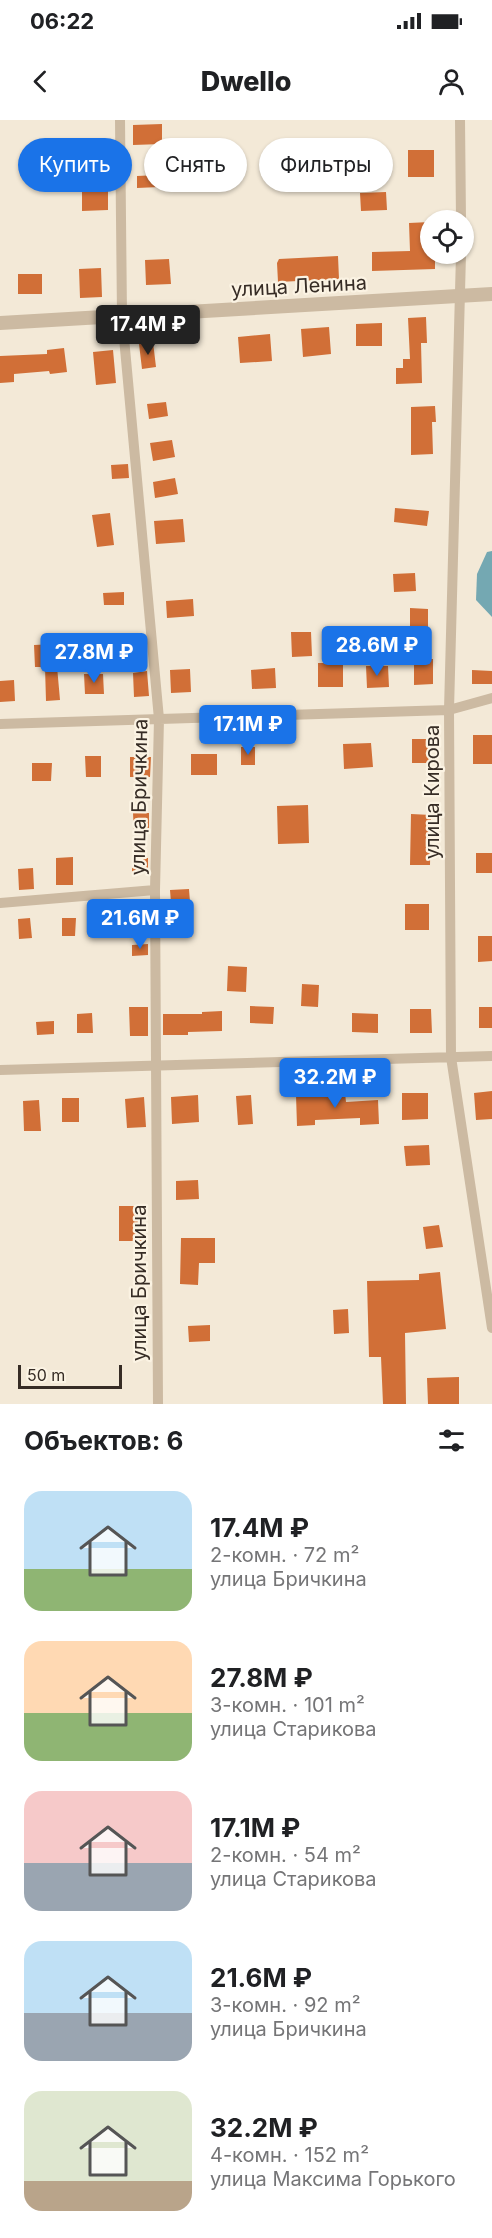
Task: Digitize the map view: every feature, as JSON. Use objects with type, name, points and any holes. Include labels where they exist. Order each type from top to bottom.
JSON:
[{"type":"street","name":"улица Бричкина","points":[[120,120],[122,316],[159,719],[154,890],[158,1404]]},
{"type":"street","points":[[460,120],[460,210]]},
{"type":"street","name":"улица Кирова","points":[[461,264],[449,710],[451,1057],[492,1328]]},
{"type":"street","name":"улица Ленина","points":[[0,324],[492,294]]},
{"type":"street","points":[[0,724],[449,710],[492,698]]},
{"type":"street","points":[[0,903],[154,890]]},
{"type":"street","points":[[0,1070],[492,1056]]},
{"type":"water","points":[[492,551],[492,617],[476,600],[477,574],[487,552]]},
{"type":"building","points":[[162,124],[162,138],[144,138],[144,145],[133,145],[133,125]]},
{"type":"building","points":[[408,150],[434,150],[434,177],[408,177]]},
{"type":"building","points":[[137,176],[144,176],[144,188],[137,188]]},
{"type":"building","points":[[82,192],[108,192],[108,210],[82,211]]},
{"type":"building","points":[[386,192],[387,210],[361,211],[360,193]]},
{"type":"building","points":[[420,222],[420,264],[435,264],[435,269],[372,271],[372,252],[410,251],[409,223]]},
{"type":"building","points":[[338,256],[339,279],[278,282],[277,263],[279,259]]},
{"type":"building","points":[[169,259],[171,284],[146,285],[145,260]]},
{"type":"building","points":[[101,268],[102,297],[80,298],[79,269]]},
{"type":"building","points":[[18,274],[42,274],[42,294],[18,294]]},
{"type":"building","points":[[426,317],[427,343],[421,343],[422,383],[396,384],[396,368],[403,368],[403,359],[410,359],[408,318]]},
{"type":"building","points":[[382,323],[382,346],[356,346],[356,324]]},
{"type":"building","points":[[329,327],[331,354],[303,357],[301,329]]},
{"type":"building","points":[[270,334],[272,361],[240,363],[238,337]]},
{"type":"building","points":[[153,342],[156,367],[142,369],[139,344]]},
{"type":"building","points":[[64,348],[67,372],[14,374],[14,382],[0,383],[0,356],[47,354],[47,350]]},
{"type":"building","points":[[113,350],[116,383],[96,385],[93,352]]},
{"type":"building","points":[[166,402],[168,416],[149,419],[147,404]]},
{"type":"building","points":[[435,406],[436,422],[432,422],[433,454],[411,455],[411,407]]},
{"type":"building","points":[[172,440],[175,457],[153,461],[150,443]]},
{"type":"building","points":[[128,464],[129,478],[112,479],[111,465]]},
{"type":"building","points":[[175,478],[178,494],[155,498],[153,482]]},
{"type":"building","points":[[395,508],[429,511],[427,526],[394,522]]},
{"type":"building","points":[[110,513],[114,545],[97,547],[92,515]]},
{"type":"building","points":[[183,519],[185,542],[156,544],[154,521]]},
{"type":"building","points":[[415,573],[416,591],[394,592],[393,574]]},
{"type":"building","points":[[124,592],[124,605],[104,605],[103,593]]},
{"type":"building","points":[[193,599],[194,616],[167,618],[166,601]]},
{"type":"building","points":[[410,608],[428,609],[428,627],[410,626]]},
{"type":"building","points":[[291,632],[311,632],[312,656],[292,657]]},
{"type":"building","points":[[55,644],[60,700],[46,701],[45,667],[35,667],[34,645]]},
{"type":"building","points":[[414,659],[433,659],[433,684],[414,685]]},
{"type":"building","points":[[318,663],[343,663],[343,687],[318,687]]},
{"type":"building","points":[[366,666],[388,666],[389,687],[367,688]]},
{"type":"building","points":[[275,668],[276,688],[252,689],[251,670]]},
{"type":"building","points":[[190,669],[191,692],[171,693],[170,670]]},
{"type":"building","points":[[472,670],[492,671],[492,684],[472,684]]},
{"type":"building","points":[[147,671],[149,696],[134,697],[133,673]]},
{"type":"building","points":[[84,674],[103,674],[104,694],[85,694]]},
{"type":"building","points":[[14,680],[15,701],[0,702],[0,681]]},
{"type":"building","points":[[473,735],[492,735],[492,764],[473,764]]},
{"type":"building","points":[[412,739],[431,739],[431,763],[412,763]]},
{"type":"building","points":[[371,743],[373,767],[344,769],[343,744]]},
{"type":"building","points":[[241,747],[255,747],[255,765],[241,765]]},
{"type":"building","points":[[191,754],[217,754],[217,775],[191,775]]},
{"type":"building","points":[[85,756],[101,756],[101,777],[86,777]]},
{"type":"building","points":[[130,757],[151,757],[150,777],[130,777]]},
{"type":"building","points":[[32,763],[52,763],[51,781],[32,781]]},
{"type":"building","points":[[308,805],[309,843],[278,844],[277,806]]},
{"type":"building","points":[[133,813],[149,813],[149,833],[134,833]]},
{"type":"building","points":[[411,814],[431,815],[430,865],[410,865]]},
{"type":"building","points":[[476,853],[492,853],[492,873],[476,873]]},
{"type":"building","points":[[73,857],[73,885],[56,885],[56,858]]},
{"type":"building","points":[[132,858],[148,858],[148,873],[132,873]]},
{"type":"building","points":[[33,868],[34,889],[19,890],[18,869]]},
{"type":"building","points":[[189,889],[190,902],[171,903],[170,890]]},
{"type":"building","points":[[405,904],[429,904],[429,930],[405,930]]},
{"type":"building","points":[[126,911],[146,911],[146,923],[126,924]]},
{"type":"building","points":[[30,918],[32,938],[19,939],[18,919]]},
{"type":"building","points":[[62,918],[76,918],[75,936],[62,936]]},
{"type":"building","points":[[478,936],[492,936],[492,961],[478,962]]},
{"type":"building","points":[[148,944],[148,955],[132,956],[132,945]]},
{"type":"building","points":[[228,966],[247,967],[246,992],[227,991]]},
{"type":"building","points":[[302,984],[319,985],[318,1007],[301,1006]]},
{"type":"building","points":[[250,1006],[274,1007],[273,1024],[250,1023]]},
{"type":"building","points":[[129,1007],[148,1007],[148,1036],[130,1036]]},
{"type":"building","points":[[479,1007],[492,1007],[492,1028],[479,1028]]},
{"type":"building","points":[[410,1009],[431,1009],[432,1033],[410,1033]]},
{"type":"building","points":[[222,1011],[222,1031],[163,1035],[163,1014],[202,1014],[202,1012]]},
{"type":"building","points":[[92,1013],[93,1033],[77,1033],[77,1014]]},
{"type":"building","points":[[352,1013],[378,1014],[378,1033],[352,1032]]},
{"type":"building","points":[[54,1021],[54,1034],[37,1035],[36,1022]]},
{"type":"building","points":[[492,1091],[492,1119],[476,1120],[474,1093]]},
{"type":"building","points":[[345,1093],[346,1102],[378,1100],[379,1124],[360,1125],[360,1118],[315,1120],[315,1125],[297,1126],[296,1095]]},
{"type":"building","points":[[402,1093],[428,1093],[428,1119],[402,1120]]},
{"type":"building","points":[[198,1095],[199,1122],[172,1124],[171,1097]]},
{"type":"building","points":[[251,1095],[253,1124],[238,1125],[236,1096]]},
{"type":"building","points":[[144,1097],[146,1127],[127,1128],[125,1099]]},
{"type":"building","points":[[62,1098],[79,1098],[79,1122],[62,1122]]},
{"type":"building","points":[[39,1100],[41,1131],[24,1131],[23,1101]]},
{"type":"building","points":[[429,1145],[430,1165],[406,1166],[404,1146]]},
{"type":"building","points":[[198,1180],[199,1199],[176,1200],[176,1181]]},
{"type":"building","points":[[119,1206],[144,1206],[144,1241],[119,1241]]},
{"type":"building","points":[[439,1225],[443,1247],[426,1249],[423,1227]]},
{"type":"building","points":[[181,1238],[215,1238],[215,1263],[199,1263],[198,1285],[180,1284]]},
{"type":"building","points":[[440,1272],[446,1329],[405,1333],[406,1404],[383,1404],[381,1357],[369,1357],[367,1281],[419,1280],[419,1274]]},
{"type":"building","points":[[348,1309],[349,1333],[334,1334],[333,1310]]},
{"type":"building","points":[[210,1325],[210,1341],[189,1342],[188,1326]]},
{"type":"building","points":[[459,1377],[459,1404],[428,1404],[427,1378]]}]
